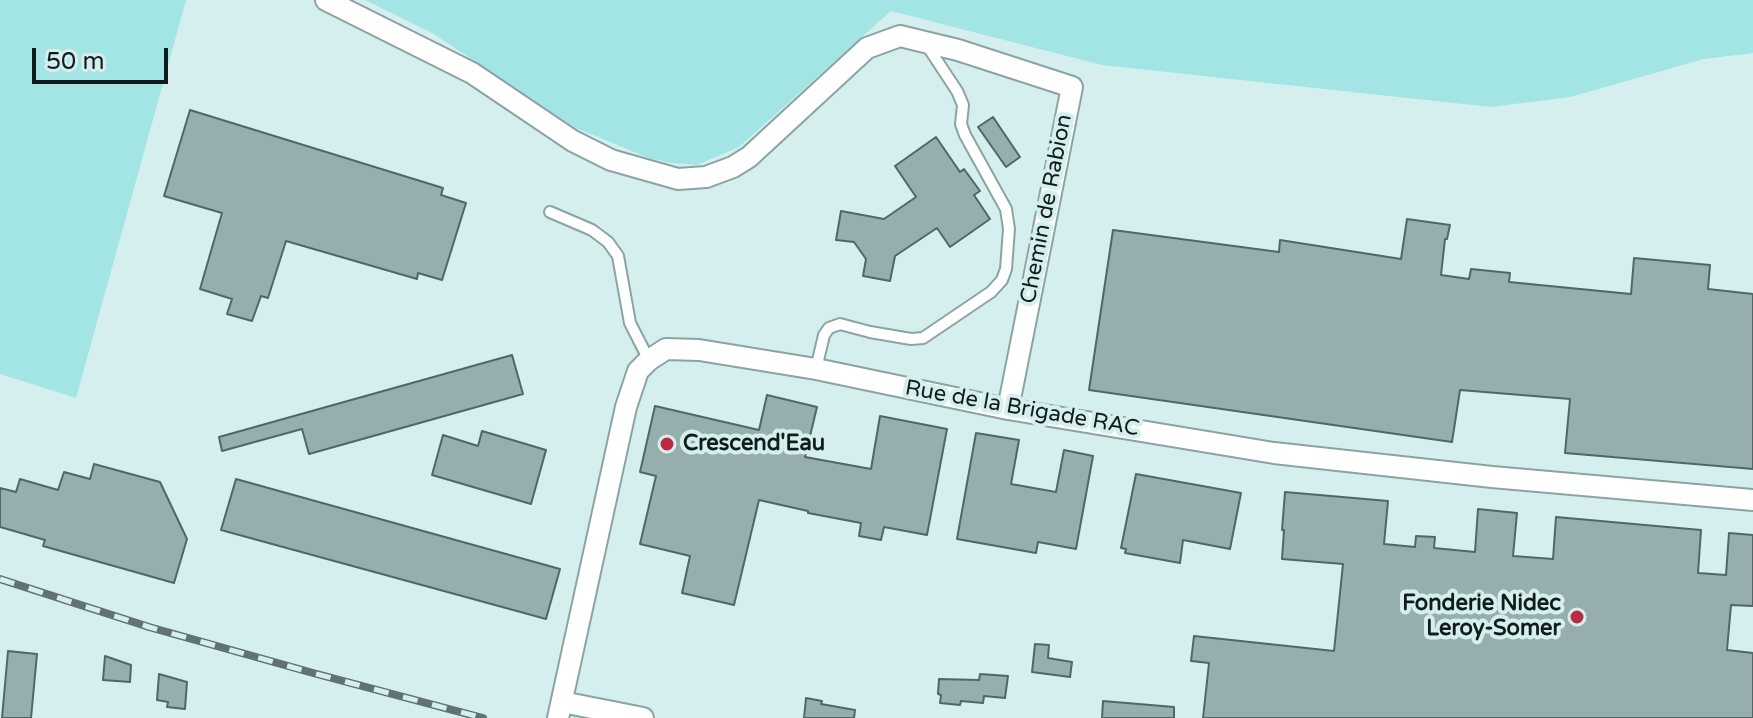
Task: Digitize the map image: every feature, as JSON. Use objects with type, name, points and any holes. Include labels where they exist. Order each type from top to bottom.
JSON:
[{"type":"street","name":"Chemin de Rabion","points":[[326,0],[472,73],[573,141],[611,160],[678,179],[706,177],[749,157],[867,48],[900,36],[958,50],[1072,87],[1008,409]]},
{"type":"street","name":"Rue de la Brigade RAC","points":[[649,360],[666,349],[699,350],[816,369],[1008,409],[1274,453],[1492,477],[1753,500]]},
{"type":"street","points":[[643,718],[560,710],[626,407],[638,371],[649,360]]},
{"type":"lane","points":[[816,369],[824,335],[829,328],[840,324],[911,339],[923,338],[991,292],[1002,280],[1006,269],[1009,229],[1006,209],[965,135],[961,124],[963,105],[957,91],[924,42]]},
{"type":"lane","points":[[550,212],[592,230],[608,242],[618,256],[630,323],[649,360]]},
{"type":"shaded area","points":[[0,0],[186,0],[76,398],[0,374]]},
{"type":"shaded area","points":[[365,0],[1753,0],[1753,53],[1704,59],[1570,97],[1491,107],[1102,65],[891,11],[739,147],[697,165],[649,158],[576,128],[432,33]]},
{"type":"building","points":[[190,110],[443,188],[441,195],[466,203],[442,280],[418,273],[417,279],[286,241],[268,298],[261,296],[252,321],[227,314],[232,299],[200,289],[222,213],[164,196]]},
{"type":"building","points":[[993,117],[1020,157],[1006,167],[978,127]]},
{"type":"building","points":[[936,137],[960,172],[964,169],[980,191],[974,195],[990,219],[950,247],[937,228],[895,256],[890,281],[863,276],[866,259],[854,242],[836,240],[841,211],[884,219],[916,197],[895,166]]},
{"type":"building","points":[[1407,219],[1450,225],[1445,239],[1441,275],[1469,279],[1471,269],[1510,273],[1509,282],[1631,294],[1634,258],[1710,265],[1708,289],[1753,294],[1753,469],[1565,453],[1570,399],[1460,390],[1452,442],[1089,390],[1113,230],[1279,252],[1280,240],[1401,259]]},
{"type":"building","points":[[512,355],[523,394],[309,454],[302,429],[222,451],[219,437]]},
{"type":"building","points":[[767,395],[817,407],[805,457],[871,469],[880,416],[947,429],[927,535],[884,527],[881,540],[859,536],[861,523],[759,500],[734,605],[682,593],[690,556],[640,544],[656,476],[640,472],[655,406],[759,430]]},
{"type":"building","points":[[482,431],[546,450],[531,504],[432,475],[443,435],[478,446]]},
{"type":"building","points":[[976,433],[1019,440],[1011,484],[1056,492],[1064,450],[1093,456],[1076,549],[1038,542],[1036,553],[957,539]]},
{"type":"building","points":[[94,464],[160,482],[187,539],[174,583],[43,546],[45,540],[0,527],[0,488],[16,492],[20,479],[58,490],[64,472],[90,479]]},
{"type":"building","points":[[1136,474],[1241,493],[1230,549],[1183,540],[1180,563],[1125,553],[1126,549],[1121,548]]},
{"type":"building","points":[[236,479],[560,569],[546,619],[221,530]]},
{"type":"building","name":"Fonderie Nidec Leroy-Somer","points":[[1285,492],[1388,501],[1384,544],[1415,547],[1416,536],[1435,537],[1434,548],[1475,552],[1478,509],[1517,513],[1513,556],[1553,559],[1556,517],[1701,530],[1698,573],[1726,575],[1729,533],[1753,535],[1753,606],[1731,605],[1727,650],[1753,653],[1753,718],[1203,718],[1209,663],[1191,661],[1194,636],[1334,651],[1343,564],[1282,559]]},
{"type":"building","points":[[1035,644],[1049,645],[1048,658],[1072,662],[1070,677],[1032,672]]},
{"type":"building","points":[[8,651],[37,654],[31,718],[2,718]]},
{"type":"building","points":[[105,656],[131,665],[130,682],[103,680]]},
{"type":"building","points":[[159,674],[187,682],[185,709],[167,707],[168,702],[157,700]]},
{"type":"building","points":[[980,674],[1008,676],[1005,698],[984,696],[983,703],[940,703],[939,679],[979,680]]},
{"type":"building","points":[[806,698],[855,710],[854,718],[804,718]]},
{"type":"building","points":[[1103,701],[1174,707],[1174,718],[1102,718]]},
{"type":"railway","points":[[0,579],[149,627],[483,718]]},
{"type":"place","name":"Crescend'Eau","points":[[667,444]]},
{"type":"place","name":"Fonderie Nidec Leroy-Somer","points":[[1577,617]]}]
